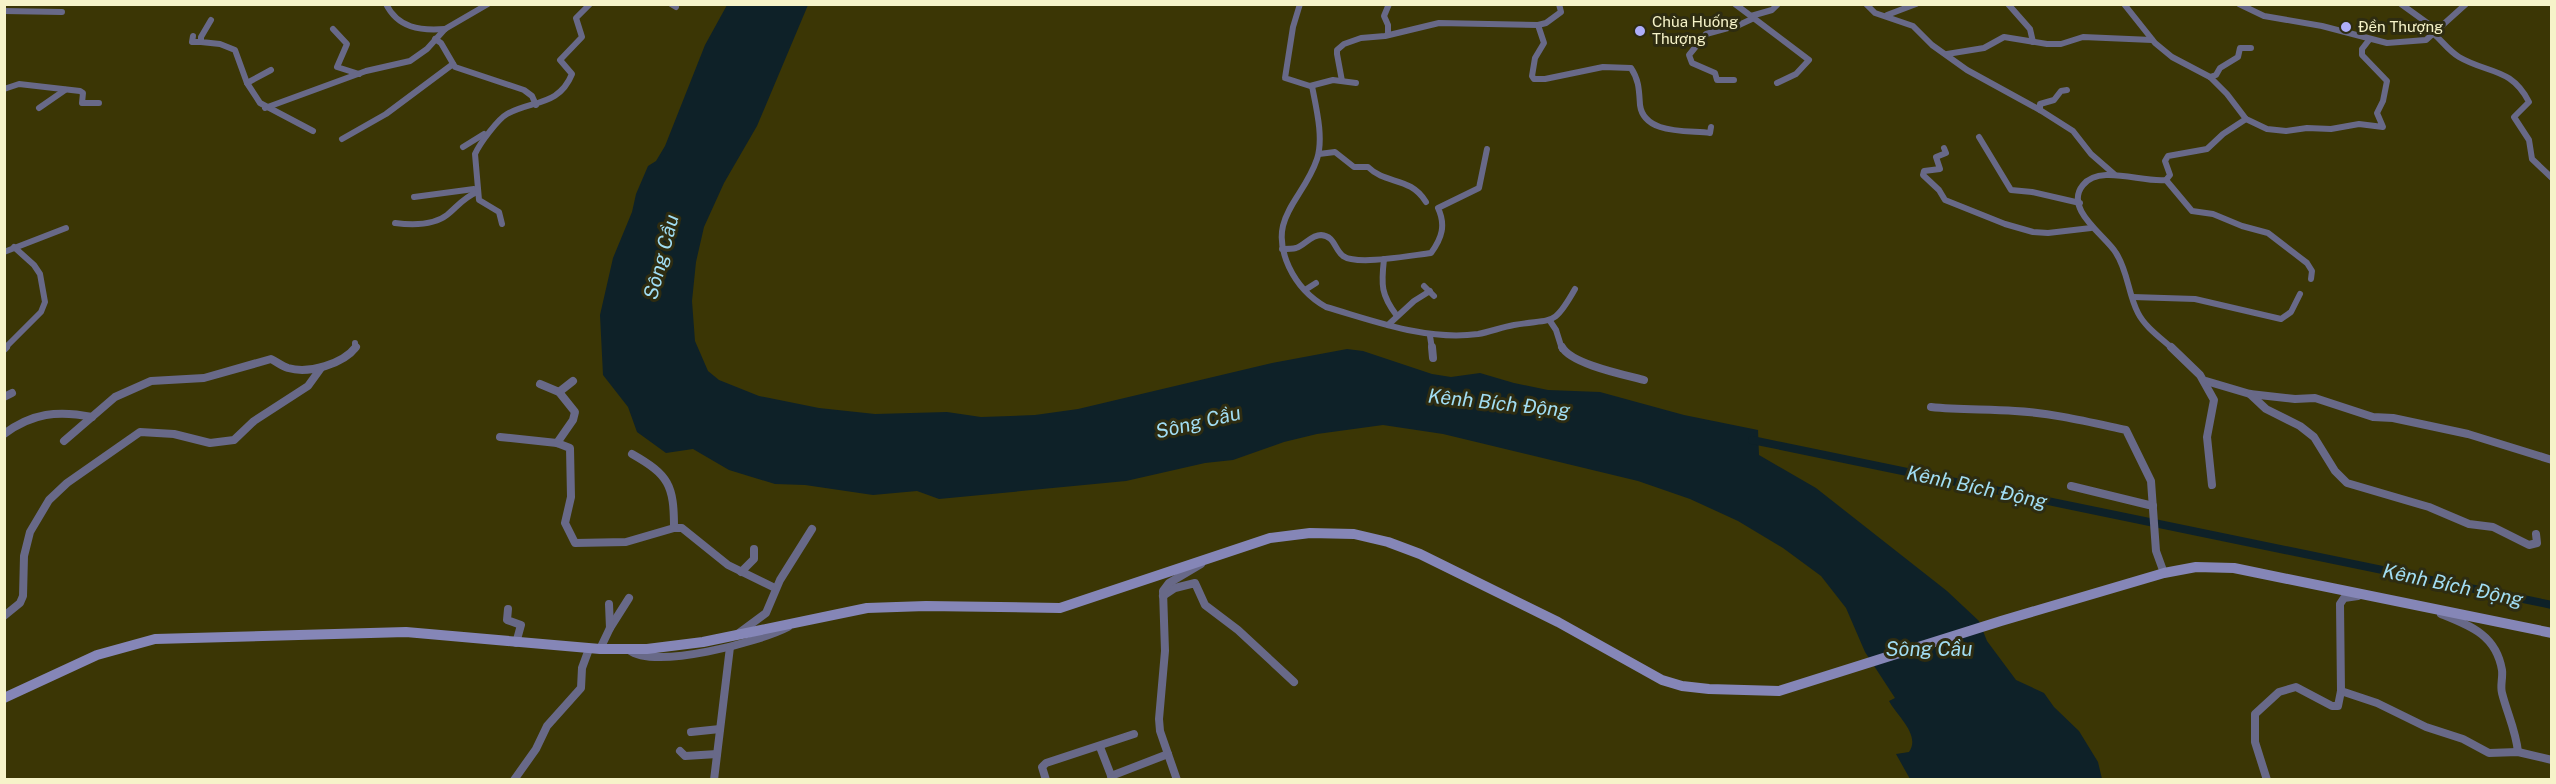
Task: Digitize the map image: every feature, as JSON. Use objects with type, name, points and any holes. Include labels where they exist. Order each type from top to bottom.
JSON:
[{"type":"main road","points":[[4,698],[112,650],[135,642],[155,639],[376,631],[629,650],[735,636],[867,608],[894,606],[1060,608],[1270,538],[1310,533],[1354,534],[1388,542],[1420,554],[1558,622],[1662,680],[1682,686],[1727,691],[1779,691],[2001,621],[2164,573],[2196,567],[2234,567],[2552,633]]},
{"type":"street","points":[[386,4],[392,16],[406,25],[434,30],[445,29]]},
{"type":"street","points":[[502,224],[499,212],[481,203],[477,190],[475,153],[480,142],[494,129],[498,120],[506,114],[557,96],[570,81],[572,74],[560,60],[582,37],[576,18],[590,4]]},
{"type":"street","points":[[1300,4],[1284,77],[1312,86],[1327,81],[1356,83]]},
{"type":"street","points":[[1388,35],[1384,14],[1389,4]]},
{"type":"street","points":[[1342,81],[1342,71],[1336,56],[1340,46],[1361,38],[1388,35],[1441,23],[1539,25],[1546,23],[1561,12],[1559,4]]},
{"type":"street","points":[[1735,4],[1778,34],[1789,46],[1809,60],[1796,74],[1777,83]]},
{"type":"street","points":[[1734,80],[1717,80],[1715,73],[1692,63],[1689,55],[1706,34],[1742,24],[1752,17],[1772,10],[1778,4]]},
{"type":"street","points":[[1866,4],[1871,11],[1913,26],[1932,45],[1981,78],[2040,110],[2076,134],[2087,150],[2114,174]]},
{"type":"street","points":[[1887,15],[1916,4]]},
{"type":"street","points":[[2008,4],[2030,29],[2033,42]]},
{"type":"street","points":[[2124,4],[2152,40],[2172,57],[2210,77],[2246,118],[2279,131],[2307,128],[2331,129],[2360,124],[2383,127],[2377,113],[2384,98],[2386,81],[2362,55],[2362,49],[2369,40]]},
{"type":"street","points":[[2239,4],[2264,16],[2322,26],[2387,43],[2421,41],[2436,32],[2466,4]]},
{"type":"street","points":[[2401,4],[2419,15],[2458,56],[2495,68],[2515,81],[2529,102],[2514,117],[2529,140],[2532,159],[2552,178]]},
{"type":"street","points":[[266,108],[359,74],[410,61],[428,49],[445,29],[487,5]]},
{"type":"street","points":[[4,11],[62,12]]},
{"type":"street","points":[[201,42],[201,37],[211,20]]},
{"type":"street","points":[[1539,25],[1544,43],[1535,58],[1532,75],[1534,79],[1603,68],[1631,68],[1639,86],[1639,110],[1645,118],[1666,129],[1710,133],[1711,127]]},
{"type":"street","points":[[333,29],[347,44],[337,67],[359,74]]},
{"type":"street","points":[[192,36],[192,42],[220,44],[235,50],[247,82],[266,108],[313,131]]},
{"type":"street","points":[[1947,54],[1978,51],[1996,44],[2004,37],[2061,44],[2083,37],[2152,40]]},
{"type":"street","points":[[435,39],[449,55],[453,64],[524,90],[532,96],[536,105]]},
{"type":"street","points":[[2210,77],[2216,75],[2220,68],[2238,57],[2240,48],[2251,48]]},
{"type":"street","points":[[342,139],[386,114],[453,64]]},
{"type":"street","points":[[247,82],[272,70]]},
{"type":"street","points":[[4,88],[20,84],[82,92],[84,103],[99,103]]},
{"type":"street","points":[[1312,86],[1318,154],[1306,181],[1281,222],[1279,238],[1287,264],[1305,291],[1326,307],[1430,336],[1477,334],[1514,325],[1550,321],[1563,310],[1575,289]]},
{"type":"street","points":[[39,108],[65,90]]},
{"type":"street","points":[[2040,110],[2040,104],[2054,100],[2061,91],[2067,90]]},
{"type":"street","points":[[2212,485],[2208,433],[2215,406],[2214,397],[2206,381],[2141,319],[2118,254],[2091,228],[2080,203],[2080,189],[2084,183],[2104,174],[2143,181],[2166,180],[2170,175],[2165,161],[2168,156],[2207,149],[2223,134],[2243,123],[2246,118]]},
{"type":"street","points":[[463,147],[494,129]]},
{"type":"street","points":[[1979,137],[2008,188],[2080,203]]},
{"type":"street","points":[[1944,148],[1946,153],[1936,157],[1940,169],[1924,171],[1923,175],[1948,201],[2005,224],[2033,231],[2091,228]]},
{"type":"street","points":[[1282,249],[1296,248],[1315,236],[1322,235],[1336,242],[1347,259],[1376,261],[1432,252],[1442,237],[1443,217],[1438,208],[1479,188],[1487,149]]},
{"type":"street","points":[[1318,154],[1335,152],[1354,167],[1368,167],[1375,174],[1407,182],[1426,202]]},
{"type":"street","points":[[2166,180],[2192,212],[2217,215],[2272,236],[2307,263],[2312,271],[2311,279]]},
{"type":"street","points":[[414,197],[429,192],[477,190]]},
{"type":"street","points":[[396,223],[407,224],[441,219],[459,201],[477,190]]},
{"type":"street","points":[[4,252],[66,228]]},
{"type":"street","points":[[4,349],[41,312],[45,302],[40,274],[34,265],[14,247]]},
{"type":"street","points":[[1384,259],[1382,276],[1385,300],[1397,316]]},
{"type":"street","points":[[1305,291],[1316,283]]},
{"type":"street","points":[[1388,325],[1429,291]]},
{"type":"street","points":[[2133,297],[2171,295],[2191,297],[2234,306],[2266,318],[2281,319],[2291,312],[2300,294]]},
{"type":"street","points":[[1550,321],[1558,329],[1562,350],[1565,353],[1606,370],[1644,380]]},
{"type":"street","points":[[1430,336],[1433,358]]},
{"type":"street","points":[[64,441],[121,393],[151,381],[204,378],[271,359],[292,369],[321,368],[352,353],[356,348],[355,343]]},
{"type":"street","points":[[4,616],[20,603],[23,596],[24,556],[30,532],[49,500],[59,489],[140,432],[174,434],[210,443],[234,440],[254,421],[308,386],[321,368]]},
{"type":"street","points":[[559,392],[573,381]]},
{"type":"street","points":[[2206,381],[2217,382],[2250,394],[2295,399],[2314,398],[2373,417],[2393,418],[2468,434],[2552,460]]},
{"type":"street","points":[[540,384],[559,392],[575,415],[557,443]]},
{"type":"street","points":[[2250,394],[2266,409],[2300,426],[2314,437],[2335,471],[2353,486],[2429,507],[2469,524],[2493,527],[2529,545],[2537,543],[2536,534]]},
{"type":"street","points":[[1931,407],[1971,411],[2015,411],[2123,429],[2127,432],[2151,479],[2158,561],[2164,573]]},
{"type":"street","points":[[4,434],[36,414],[57,412],[92,417]]},
{"type":"street","points":[[500,437],[557,443],[570,448],[572,452],[571,497],[565,523],[575,543],[626,542],[674,528],[685,530],[718,559],[776,588]]},
{"type":"street","points":[[632,454],[664,476],[674,487],[674,528]]},
{"type":"street","points":[[2071,486],[2153,508]]},
{"type":"street","points":[[735,636],[766,613],[776,588],[812,530]]},
{"type":"street","points":[[741,572],[754,558],[754,549]]},
{"type":"street","points":[[1177,780],[1159,719],[1165,651],[1163,591],[1169,583],[1213,557]]},
{"type":"street","points":[[1163,596],[1175,588],[1195,583],[1205,605],[1238,630],[1294,682]]},
{"type":"street","points":[[2267,780],[2255,742],[2255,718],[2258,711],[2273,696],[2292,687],[2332,706],[2338,706],[2341,691],[2340,604],[2344,598],[2366,594]]},
{"type":"street","points":[[514,780],[536,749],[548,726],[581,688],[582,668],[628,598]]},
{"type":"street","points":[[609,604],[610,628]]},
{"type":"street","points":[[2425,607],[2482,631],[2492,639],[2502,670],[2502,692],[2517,734],[2518,752]]},
{"type":"street","points":[[508,609],[507,620],[521,625],[516,643]]},
{"type":"street","points":[[629,650],[644,658],[730,647],[775,633],[790,625]]},
{"type":"street","points":[[714,780],[730,647]]},
{"type":"street","points":[[2341,691],[2377,703],[2426,727],[2463,739],[2489,753],[2518,752],[2552,760]]},
{"type":"street","points":[[691,732],[720,729]]},
{"type":"street","points":[[1046,780],[1042,767],[1046,763],[1134,734]]},
{"type":"street","points":[[1100,747],[1112,778],[1168,754]]},
{"type":"street","points":[[680,751],[685,756],[717,754]]},
{"type":"water","name":"Sông Cầu","points":[[727,5],[808,5],[757,126],[724,183],[704,227],[696,262],[692,301],[695,341],[708,371],[719,380],[759,396],[819,408],[875,414],[947,412],[981,417],[1035,415],[1078,409],[1272,363],[1347,349],[1363,351],[1432,374],[1451,377],[1480,373],[1548,390],[1600,392],[1684,415],[1758,430],[1759,455],[1816,488],[1947,591],[1979,621],[1987,641],[2016,680],[2044,693],[2054,707],[2079,731],[2098,762],[2102,779],[1910,779],[1896,754],[1909,752],[1912,746],[1910,732],[1889,701],[1895,698],[1865,652],[1846,608],[1821,576],[1783,548],[1738,521],[1690,499],[1638,481],[1443,434],[1383,425],[1317,434],[1284,442],[1233,460],[1205,463],[1126,481],[939,499],[917,491],[873,495],[805,485],[775,484],[729,470],[693,449],[666,453],[637,432],[628,407],[603,375],[600,315],[613,258],[632,212],[636,194],[648,166],[656,161],[665,146],[705,45]]},
{"type":"waterway","name":"Kênh Bích Động","points":[[1752,440],[2552,605]]},
{"type":"place","name":"Đền Thượng","points":[[2346,27]]},
{"type":"place","name":"Chùa Huống Thượng","points":[[1640,31]]}]
